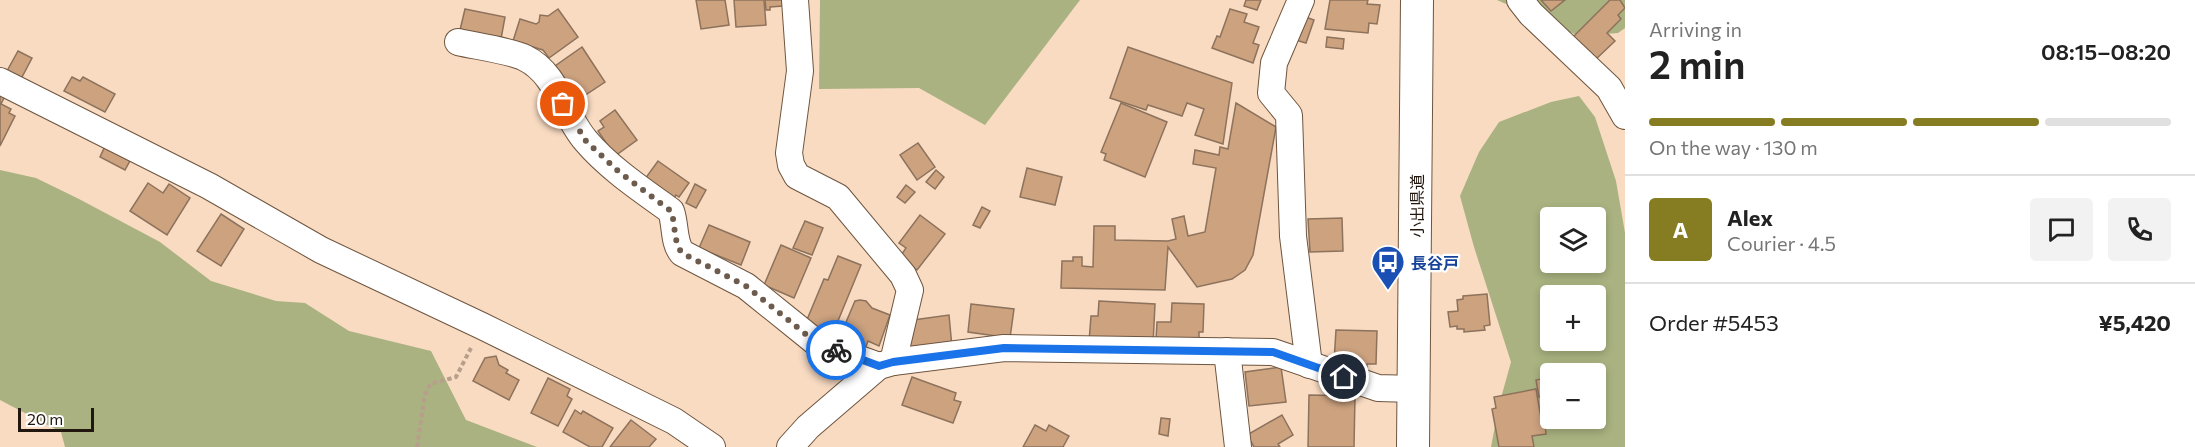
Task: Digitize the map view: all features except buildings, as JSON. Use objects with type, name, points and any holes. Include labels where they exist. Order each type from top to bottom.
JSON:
[{"type":"main road","name":"小出県道","points":[[1413,447],[1417,0]]},
{"type":"street","points":[[790,447],[808,427],[886,364],[910,290],[903,275],[837,197],[797,176],[791,165],[789,153],[800,71],[795,0]]},
{"type":"street","points":[[1301,0],[1274,63],[1271,93],[1289,115],[1293,236],[1309,365]]},
{"type":"street","points":[[1520,0],[1609,88],[1625,116]]},
{"type":"street","points":[[458,42],[524,57],[545,71],[572,121],[586,141],[618,171],[671,211],[677,247],[682,253],[746,286],[818,344],[886,364],[1004,348],[1273,352],[1378,388],[1414,390]]},
{"type":"street","points":[[0,81],[210,186],[321,250],[674,421],[712,447]]},
{"type":"street","points":[[1227,351],[1238,447]]},
{"type":"path","points":[[417,447],[425,395],[430,384],[456,377],[482,326]]},
{"type":"green space","points":[[820,0],[1080,0],[985,125],[919,88],[819,89]]},
{"type":"green space","points":[[1497,0],[1625,0],[1625,28],[1618,33],[1579,36]]},
{"type":"green space","points":[[1579,96],[1595,117],[1616,181],[1625,233],[1625,447],[1491,447],[1499,405],[1511,362],[1460,196],[1479,152],[1499,122],[1551,102]]},
{"type":"green space","points":[[0,170],[36,178],[79,199],[160,242],[211,281],[276,301],[305,303],[349,331],[431,351],[466,420],[537,447],[65,447],[61,432],[0,400]]},
{"type":"way so far","points":[[563,104],[586,141],[618,171],[671,211],[677,247],[682,253],[746,286],[818,344],[836,350]]},
{"type":"place","name":"長谷戸","points":[[1388,291]]},
{"type":"route","points":[[836,350],[879,366],[893,362],[1004,348],[1273,352],[1344,377]]}]
